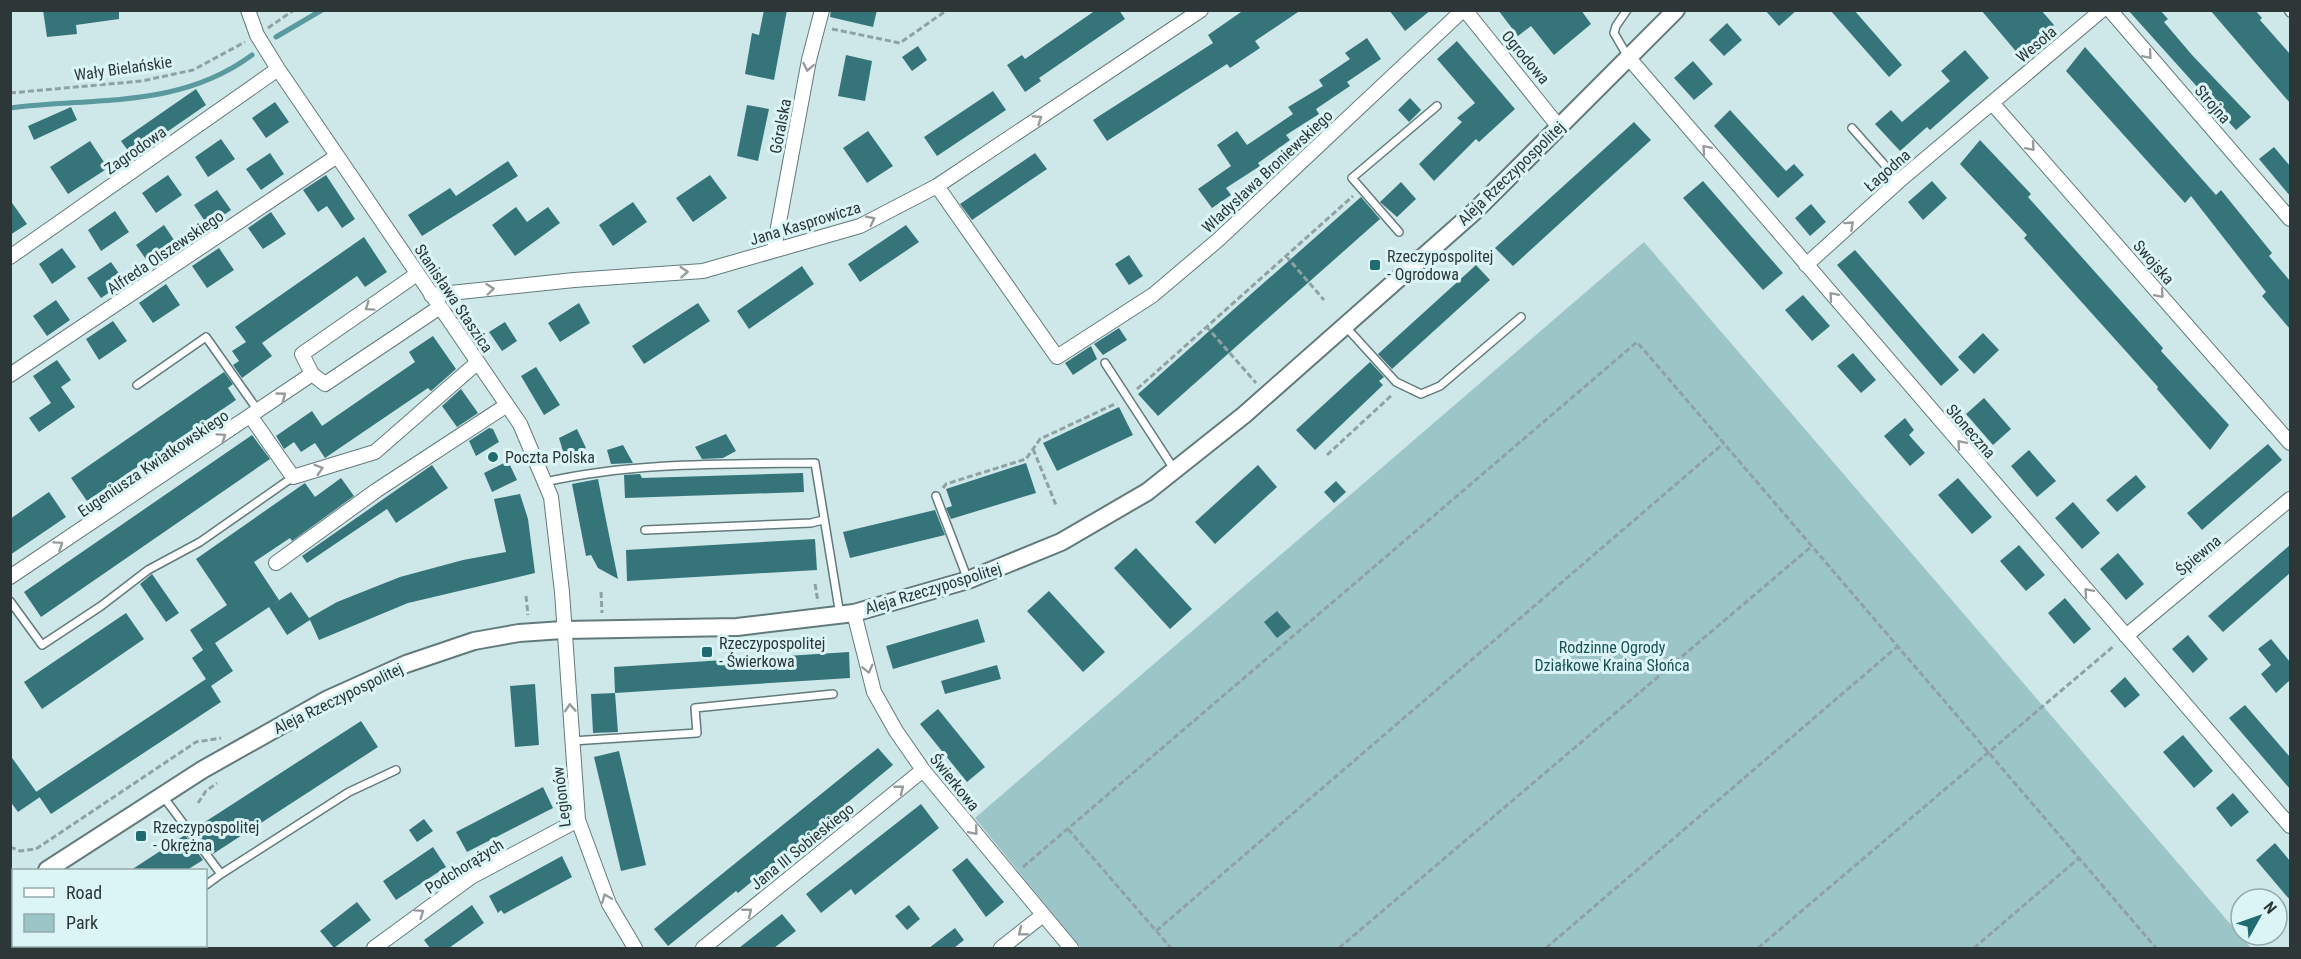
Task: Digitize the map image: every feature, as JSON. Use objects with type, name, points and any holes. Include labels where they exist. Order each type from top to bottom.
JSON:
[{"type":"street","name":"Stanisława Staszica","points":[[248,10],[257,35],[278,69],[520,424],[551,497],[563,630]]},
{"type":"street","name":"Góralska","points":[[774,249],[822,10]]},
{"type":"street","name":"Jana Kasprowicza","points":[[431,295],[574,280],[703,271],[860,226],[936,186],[1201,10]]},
{"type":"street","name":"Władysława Broniewskiego","points":[[936,186],[1057,357],[1153,295],[1218,240],[1464,10]]},
{"type":"street","name":"Ogrodowa","points":[[1464,10],[1559,126]]},
{"type":"street","name":"Aleja Rzeczypospolitej","points":[[48,869],[162,795],[265,733],[376,676],[474,641],[519,633],[563,630],[737,627],[847,614],[968,580],[1061,542],[1138,497],[1175,471],[1244,415],[1475,211],[1676,10]]},
{"type":"street","name":"Wesoła","points":[[1992,104],[2102,10]]},
{"type":"street","name":"Strojna","points":[[2110,10],[2290,219]]},
{"type":"street","name":"Słoneczna","points":[[1628,57],[2290,826]]},
{"type":"street","name":"Zagrodowa","points":[[10,257],[278,69]]},
{"type":"street","name":"Łagodna","points":[[1806,265],[1899,181],[1992,104]]},
{"type":"street","name":"Swojska","points":[[1992,104],[2290,443]]},
{"type":"street","name":"Alfreda Olszewskiego","points":[[10,375],[337,156]]},
{"type":"street","points":[[417,274],[303,354],[312,374],[325,384],[440,307]]},
{"type":"street","points":[[255,415],[293,477],[375,452],[478,362]]},
{"type":"street","name":"Eugeniusza Kwiatkowskiego","points":[[10,577],[255,415],[312,374]]},
{"type":"street","points":[[276,563],[377,490],[507,405]]},
{"type":"street","name":"Śpiewna","points":[[2126,636],[2290,499]]},
{"type":"street","name":"Świerkowa","points":[[847,614],[874,692],[896,731],[923,770],[1071,948]]},
{"type":"street","name":"Legionów","points":[[563,630],[578,820],[609,904],[635,948]]},
{"type":"street","name":"Jana III Sobieskiego","points":[[703,948],[923,770]]},
{"type":"street","name":"Podchorążych","points":[[374,948],[471,877],[578,820]]},
{"type":"street","points":[[1001,948],[1043,915]]},
{"type":"lane","points":[[1627,10],[1614,33],[1628,57]]},
{"type":"lane","points":[[1399,232],[1352,178],[1437,106]]},
{"type":"lane","points":[[1852,128],[1899,181]]},
{"type":"lane","points":[[1345,326],[1396,382],[1421,394],[1440,386],[1521,317]]},
{"type":"lane","points":[[137,385],[206,337],[255,415]]},
{"type":"lane","points":[[1105,363],[1126,399],[1175,471]]},
{"type":"lane","points":[[544,482],[612,469],[690,464],[815,463],[823,520],[847,614]]},
{"type":"lane","points":[[10,601],[42,645],[101,606],[148,570],[200,542],[293,477]]},
{"type":"lane","points":[[936,496],[968,580]]},
{"type":"lane","points":[[645,530],[811,523],[823,520]]},
{"type":"lane","points":[[572,741],[697,733],[695,708],[833,694]]},
{"type":"lane","points":[[207,884],[349,792],[396,770]]},
{"type":"lane","points":[[162,795],[221,874]]},
{"type":"path","name":"Wały Bielańskie","points":[[10,93],[142,81],[193,70],[257,35],[294,10]]},
{"type":"path","points":[[818,26],[900,43],[947,10]]},
{"type":"path","points":[[936,496],[946,484],[1026,459],[1040,439],[1126,399],[1361,188]]},
{"type":"path","points":[[1286,256],[1324,300]]},
{"type":"path","points":[[1206,326],[1244,370]]},
{"type":"path","points":[[1011,877],[1637,342],[2156,948]]},
{"type":"path","points":[[1327,455],[1403,385]]},
{"type":"path","points":[[1156,931],[1724,443]]},
{"type":"path","points":[[1033,449],[1056,505]]},
{"type":"path","points":[[1340,948],[1812,546]]},
{"type":"path","points":[[1758,948],[2126,636]]},
{"type":"path","points":[[1546,948],[1898,646]]},
{"type":"path","points":[[10,847],[20,851],[36,849],[196,742]]},
{"type":"path","points":[[198,803],[206,791],[223,779]]},
{"type":"path","points":[[1068,829],[1171,948]]},
{"type":"path","points":[[1974,948],[2079,858]]},
{"type":"green space","name":"Rodzinne Ogrody Działkowe Kraina Słońca","points":[[1644,242],[2229,922],[2229,947],[2251,948],[1081,948],[975,818]]},
{"type":"building","points":[[43,10],[119,10],[119,19],[76,25],[77,34],[47,37]]},
{"type":"building","points":[[764,10],[787,10],[774,80],[745,74],[752,33],[759,35]]},
{"type":"building","points":[[831,10],[877,10],[873,27],[830,17]]},
{"type":"building","points":[[1096,10],[1119,10],[1125,19],[1039,78],[1041,81],[1025,92],[1007,65],[1022,55],[1025,59]]},
{"type":"building","points":[[1244,10],[1301,10],[1255,41],[1260,48],[1230,68],[1227,64],[1107,141],[1093,120],[1213,43],[1208,35]]},
{"type":"building","points":[[1389,10],[1431,10],[1405,31]]},
{"type":"building","points":[[1498,10],[1581,10],[1591,24],[1554,55],[1531,26],[1518,36]]},
{"type":"building","points":[[1765,10],[1797,10],[1779,26]]},
{"type":"building","points":[[1830,10],[1854,10],[1902,65],[1889,77]]},
{"type":"building","points":[[1981,10],[2041,10],[2054,25],[2019,55]]},
{"type":"building","points":[[2128,10],[2160,10],[2168,19],[2164,22],[2192,55],[2251,117],[2236,130]]},
{"type":"building","points":[[2210,10],[2255,10],[2262,18],[2260,20],[2290,54],[2290,103]]},
{"type":"building","points":[[1727,23],[1742,40],[1724,56],[1709,40]]},
{"type":"building","points":[[1367,38],[1381,59],[1347,82],[1350,86],[1316,109],[1319,114],[1286,135],[1290,140],[1258,163],[1260,166],[1226,188],[1231,195],[1212,208],[1198,189],[1231,166],[1217,145],[1237,131],[1247,145],[1293,114],[1288,107],[1323,86],[1319,80],[1350,59],[1345,53]]},
{"type":"building","points":[[1457,41],[1515,109],[1479,142],[1476,139],[1434,181],[1419,164],[1462,122],[1457,118],[1475,103],[1437,59]]},
{"type":"building","points":[[918,46],[927,60],[912,71],[902,57]]},
{"type":"building","points":[[2085,47],[2216,195],[2221,190],[2272,253],[2269,256],[2290,281],[2290,329],[2262,296],[2266,292],[2191,196],[2185,203],[2066,71]]},
{"type":"building","points":[[1965,50],[1989,78],[1930,130],[1927,127],[1900,151],[1875,124],[1891,110],[1902,122],[1950,81],[1941,71]]},
{"type":"building","points":[[846,55],[872,61],[865,101],[838,96]]},
{"type":"building","points":[[1693,61],[1713,84],[1694,100],[1674,78]]},
{"type":"building","points":[[196,89],[206,105],[132,156],[121,141]]},
{"type":"building","points":[[993,91],[1006,110],[937,156],[924,137]]},
{"type":"building","points":[[1410,98],[1421,110],[1409,122],[1398,110]]},
{"type":"building","points":[[275,102],[289,122],[266,138],[252,118]]},
{"type":"building","points":[[747,105],[769,109],[758,161],[737,156]]},
{"type":"building","points":[[71,107],[77,120],[34,140],[28,126]]},
{"type":"building","points":[[1730,110],[1786,171],[1794,164],[1804,175],[1778,198],[1714,126]]},
{"type":"building","points":[[1634,122],[1651,140],[1513,266],[1495,248]]},
{"type":"building","points":[[868,131],[893,166],[867,183],[843,148]]},
{"type":"building","points":[[221,139],[235,159],[208,177],[195,157]]},
{"type":"building","points":[[1980,140],[2031,194],[2028,197],[2163,348],[2161,351],[2229,425],[2210,450],[2157,389],[2158,387],[2024,238],[2027,235],[1960,164]]},
{"type":"building","points":[[90,141],[108,168],[68,194],[50,167]]},
{"type":"building","points":[[2274,147],[2290,166],[2290,196],[2259,159]]},
{"type":"building","points":[[270,153],[284,174],[261,190],[246,169]]},
{"type":"building","points":[[1035,153],[1047,169],[972,220],[960,204]]},
{"type":"building","points":[[508,161],[518,176],[422,236],[408,215],[450,188],[456,196]]},
{"type":"building","points":[[168,175],[182,195],[156,213],[142,193]]},
{"type":"building","points":[[326,175],[355,219],[342,228],[327,206],[318,212],[303,190]]},
{"type":"building","points":[[710,175],[727,198],[693,222],[676,198]]},
{"type":"building","points":[[1703,181],[1783,273],[1763,290],[1683,198]]},
{"type":"building","points":[[1932,181],[1947,198],[1923,220],[1908,202]]},
{"type":"building","points":[[1401,182],[1416,199],[1397,217],[1380,202]]},
{"type":"building","points":[[217,190],[231,210],[208,226],[194,205]]},
{"type":"building","points":[[1361,197],[1380,219],[1158,416],[1138,394]]},
{"type":"building","points":[[10,200],[27,224],[10,235]]},
{"type":"building","points":[[633,202],[647,222],[613,246],[599,225]]},
{"type":"building","points":[[1811,204],[1826,222],[1810,236],[1795,218]]},
{"type":"building","points":[[516,207],[527,222],[548,207],[560,223],[515,256],[492,225]]},
{"type":"building","points":[[115,211],[129,232],[101,251],[88,230]]},
{"type":"building","points":[[271,212],[286,234],[263,249],[248,228]]},
{"type":"building","points":[[164,225],[178,246],[150,265],[136,245]]},
{"type":"building","points":[[906,225],[919,242],[860,282],[848,264]]},
{"type":"building","points":[[364,237],[387,272],[365,287],[357,276],[262,343],[272,356],[242,378],[233,365],[239,361],[232,351],[246,342],[235,327]]},
{"type":"building","points":[[62,248],[76,267],[52,284],[39,264]]},
{"type":"building","points":[[219,248],[234,270],[207,288],[192,266]]},
{"type":"building","points":[[1855,250],[1959,370],[1941,386],[1837,265]]},
{"type":"building","points":[[1129,255],[1143,276],[1129,285],[1115,264]]},
{"type":"building","points":[[111,262],[125,282],[101,298],[87,278]]},
{"type":"building","points":[[1476,265],[1490,280],[1392,369],[1378,354]]},
{"type":"building","points":[[802,266],[814,284],[749,329],[737,311]]},
{"type":"building","points":[[166,284],[180,305],[153,323],[139,303]]},
{"type":"building","points":[[1803,295],[1830,326],[1812,341],[1785,310]]},
{"type":"building","points":[[56,300],[70,320],[47,336],[33,316]]},
{"type":"building","points":[[579,303],[590,323],[560,342],[548,323]]},
{"type":"building","points":[[698,303],[710,321],[644,364],[632,346]]},
{"type":"building","points":[[113,321],[127,341],[99,360],[86,339]]},
{"type":"building","points":[[505,322],[517,341],[502,351],[489,332]]},
{"type":"building","points":[[1119,328],[1127,340],[1103,355],[1094,344]]},
{"type":"building","points":[[1983,333],[1999,350],[1974,374],[1958,357]]},
{"type":"building","points":[[433,336],[456,369],[431,391],[428,388],[325,458],[315,443],[301,452],[294,442],[284,449],[276,436],[312,411],[322,426],[415,362],[409,352]]},
{"type":"building","points":[[1091,346],[1097,359],[1073,375],[1065,363]]},
{"type":"building","points":[[1853,353],[1876,380],[1861,393],[1837,366]]},
{"type":"building","points":[[57,360],[71,380],[61,387],[75,407],[39,432],[29,418],[51,403],[33,376]]},
{"type":"building","points":[[1370,362],[1384,377],[1379,381],[1383,385],[1315,450],[1296,430]]},
{"type":"building","points":[[536,367],[560,405],[544,415],[521,376]]},
{"type":"building","points":[[224,372],[233,384],[228,388],[236,400],[87,501],[71,478]]},
{"type":"building","points":[[461,389],[478,413],[457,427],[442,406]]},
{"type":"building","points":[[1984,398],[2011,429],[1993,445],[1966,414]]},
{"type":"building","points":[[1119,407],[1133,435],[1057,471],[1043,443]]},
{"type":"building","points":[[1905,418],[1914,430],[1909,435],[1925,453],[1910,466],[1884,436]]},
{"type":"building","points":[[489,428],[493,429],[499,442],[476,456],[469,441]]},
{"type":"building","points":[[577,429],[586,448],[565,458],[559,438]]},
{"type":"building","points":[[726,434],[736,451],[723,458],[702,459],[695,447]]},
{"type":"building","points":[[252,435],[270,459],[41,617],[24,592]]},
{"type":"building","points":[[2268,444],[2282,460],[2202,530],[2187,513]]},
{"type":"building","points":[[623,445],[633,463],[611,464],[607,450]]},
{"type":"building","points":[[2029,450],[2056,481],[2037,497],[2011,466]]},
{"type":"building","points":[[508,461],[517,480],[492,492],[484,473]]},
{"type":"building","points":[[1026,463],[1036,493],[951,519],[946,508],[952,506],[946,489]]},
{"type":"building","points":[[432,465],[448,488],[396,523],[387,509],[307,563],[302,556]]},
{"type":"building","points":[[1258,465],[1277,487],[1215,544],[1195,522]]},
{"type":"building","points":[[803,473],[804,492],[625,498],[624,475],[640,474],[642,478]]},
{"type":"building","points":[[2136,475],[2146,487],[2117,512],[2106,500]]},
{"type":"building","points":[[341,478],[354,496],[292,541],[290,538],[254,562],[279,600],[272,605],[291,592],[309,618],[337,602],[400,577],[463,560],[506,552],[494,499],[520,494],[528,519],[535,573],[408,603],[319,640],[310,620],[287,635],[269,607],[215,643],[233,671],[211,686],[221,702],[51,814],[36,792],[206,679],[192,658],[203,650],[190,630],[227,605],[196,559],[305,483],[315,497]]},
{"type":"building","points":[[1958,478],[1992,517],[1972,534],[1938,495]]},
{"type":"building","points":[[598,479],[618,579],[598,568],[591,555],[586,556],[572,484]]},
{"type":"building","points":[[1336,481],[1346,492],[1334,503],[1324,492]]},
{"type":"building","points":[[49,492],[66,517],[10,555],[10,519]]},
{"type":"building","points":[[2073,502],[2100,533],[2082,549],[2055,518]]},
{"type":"building","points":[[935,510],[945,535],[850,558],[843,532]]},
{"type":"building","points":[[815,539],[817,570],[627,581],[626,550]]},
{"type":"building","points":[[2019,545],[2045,575],[2026,591],[2000,561]]},
{"type":"building","points":[[2290,545],[2290,573],[2223,632],[2208,616]]},
{"type":"building","points":[[1136,548],[1192,609],[1170,629],[1114,568]]},
{"type":"building","points":[[2118,553],[2144,584],[2126,600],[2100,569]]},
{"type":"building","points":[[152,574],[179,613],[166,622],[140,584]]},
{"type":"building","points":[[1049,591],[1105,652],[1083,672],[1027,611]]},
{"type":"building","points":[[2065,598],[2091,629],[2074,644],[2048,613]]},
{"type":"building","points":[[1277,611],[1291,627],[1277,638],[1264,622]]},
{"type":"building","points":[[126,613],[144,639],[42,709],[24,682]]},
{"type":"building","points":[[978,619],[985,642],[893,669],[886,646]]},
{"type":"building","points":[[2188,635],[2208,659],[2193,673],[2172,649]]},
{"type":"building","points":[[2271,639],[2290,662],[2290,680],[2276,693],[2261,674],[2271,665],[2258,649]]},
{"type":"building","points":[[849,652],[850,678],[615,693],[614,667]]},
{"type":"building","points":[[997,665],[1001,679],[945,694],[941,681]]},
{"type":"building","points":[[2125,677],[2140,695],[2125,708],[2110,691]]},
{"type":"building","points":[[535,684],[539,745],[515,747],[510,686]]},
{"type":"building","points":[[615,693],[618,732],[593,733],[591,694]]},
{"type":"building","points":[[2245,705],[2290,757],[2290,789],[2229,718]]},
{"type":"building","points":[[938,709],[985,767],[967,782],[920,724]]},
{"type":"building","points":[[361,721],[378,747],[213,854],[194,829]]},
{"type":"building","points":[[2183,735],[2213,771],[2194,788],[2163,752]]},
{"type":"building","points":[[878,748],[893,765],[738,893],[736,891],[668,946],[654,929]]},
{"type":"building","points":[[619,751],[646,865],[621,871],[594,757]]},
{"type":"building","points":[[10,755],[40,797],[18,812],[10,801]]},
{"type":"building","points":[[543,787],[553,808],[467,852],[456,832]]},
{"type":"building","points":[[2233,793],[2249,812],[2231,827],[2216,808]]},
{"type":"building","points":[[921,804],[939,828],[855,895],[851,889],[821,913],[806,894]]},
{"type":"building","points":[[424,819],[433,831],[417,842],[409,830]]},
{"type":"building","points":[[185,835],[203,860],[189,869],[133,869]]},
{"type":"building","points":[[2275,843],[2290,861],[2290,900],[2289,887],[2279,887],[2256,860]]},
{"type":"building","points":[[433,847],[446,867],[396,900],[383,881]]},
{"type":"building","points":[[562,856],[572,877],[504,914],[501,910],[498,913],[489,896]]},
{"type":"building","points":[[967,858],[1004,902],[986,917],[952,870]]},
{"type":"building","points":[[357,902],[371,920],[334,948],[320,931]]},
{"type":"building","points":[[472,905],[484,923],[449,948],[430,948],[424,940]]},
{"type":"building","points":[[909,905],[920,919],[907,930],[895,916]]},
{"type":"building","points":[[782,914],[796,931],[774,948],[739,948]]},
{"type":"building","points":[[955,928],[964,940],[954,948],[929,948]]},
{"type":"waterway","points":[[276,37],[322,10]]},
{"type":"waterway","points":[[10,108],[105,101],[166,93],[195,85],[224,72],[252,55]]},
{"type":"place","name":"Rzeczypospolitej - Ogrodowa","points":[[1375,265]]},
{"type":"place","name":"Poczta Polska","points":[[493,457]]},
{"type":"place","name":"Rzeczypospolitej - Świerkowa","points":[[707,652]]},
{"type":"place","name":"Rzeczypospolitej - Okrężna","points":[[141,836]]}]
